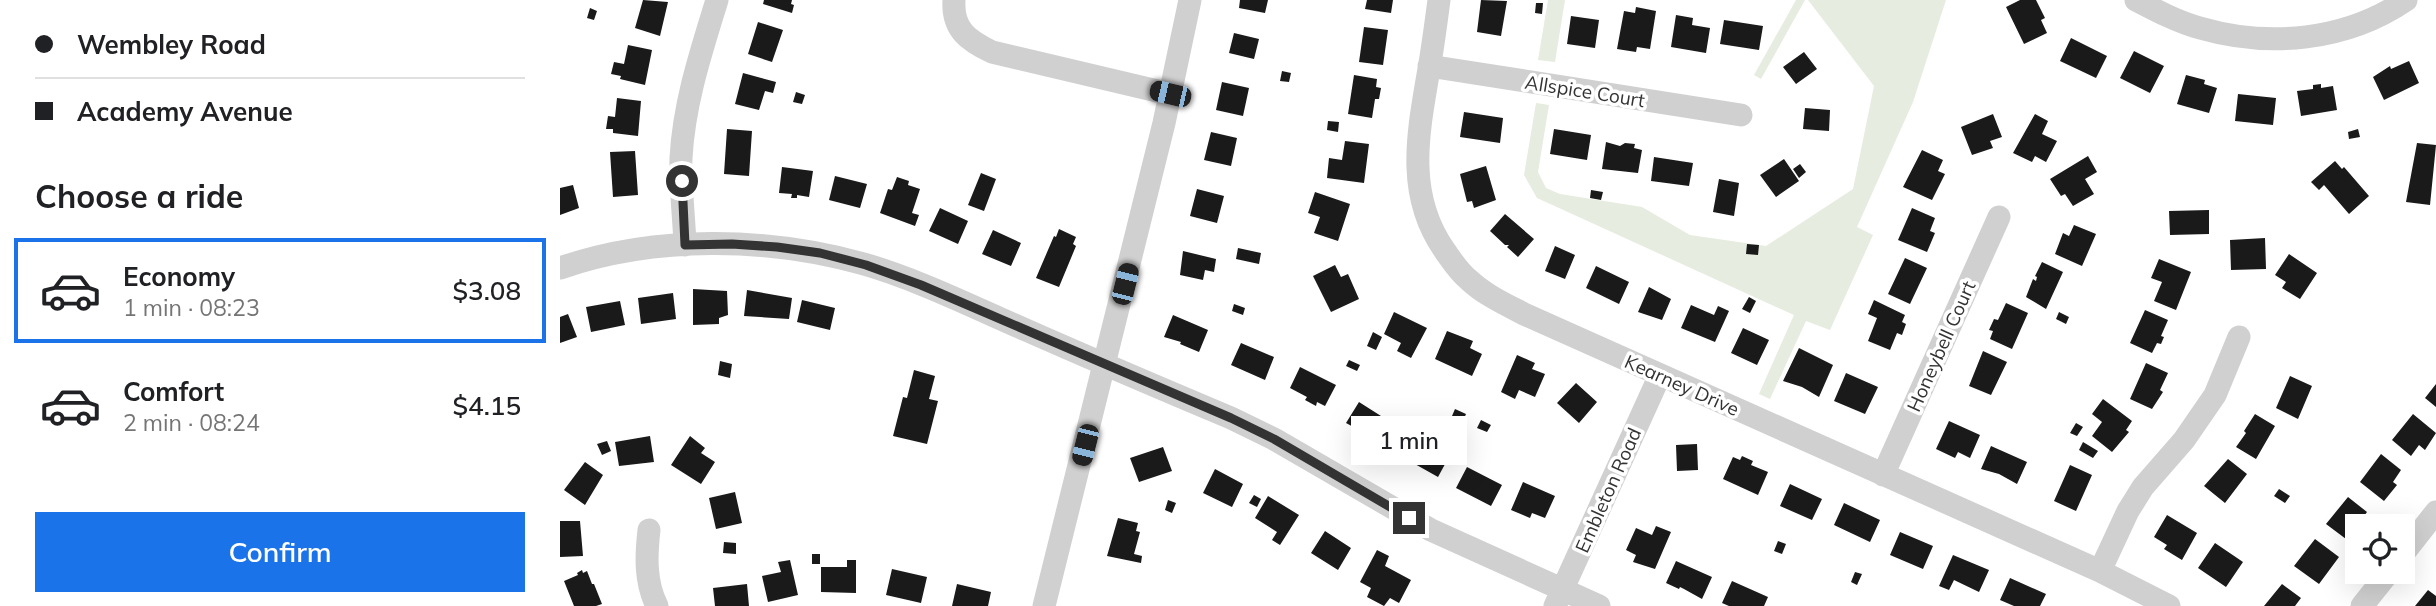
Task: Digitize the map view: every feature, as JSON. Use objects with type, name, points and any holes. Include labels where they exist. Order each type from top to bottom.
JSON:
[{"type":"street","points":[[685,245],[681,160],[685,117],[717,0]]},
{"type":"street","points":[[954,0],[957,23],[968,41],[992,52],[1170,94]]},
{"type":"street","points":[[1044,606],[1105,365],[1190,0]]},
{"type":"street","name":"Kearney Drive","points":[[1439,0],[1420,119],[1416,158],[1418,186],[1423,210],[1434,236],[1467,279],[1489,296],[1524,314],[2100,571],[2169,606]]},
{"type":"street","points":[[2136,0],[2169,17],[2199,28],[2255,39],[2283,40],[2342,30],[2372,19],[2406,0]]},
{"type":"street","name":"Allspice Court","points":[[1429,66],[1741,115]]},
{"type":"street","name":"Honeybell Court","points":[[1882,475],[1999,217]]},
{"type":"street","points":[[560,268],[623,252],[685,245],[732,244],[820,253],[866,265],[921,285],[1231,418],[1274,439],[1431,530],[1559,598],[1599,606]]},
{"type":"street","points":[[2100,571],[2128,511],[2143,487],[2184,440],[2215,395],[2239,337]]},
{"type":"street","name":"Embleton Road","points":[[1559,598],[1660,375]]},
{"type":"street","points":[[2415,539],[2436,512]]},
{"type":"street","points":[[649,530],[646,560],[649,584],[657,606]]},
{"type":"street","points":[[2362,606],[2379,584]]},
{"type":"shaded area","points":[[1548,0],[1565,0],[1555,62],[1538,60]]},
{"type":"shaded area","points":[[1796,0],[1805,0],[1761,79],[1754,75]]},
{"type":"shaded area","points":[[1808,0],[1946,0],[1913,102],[1857,227],[1873,235],[1830,330],[1806,321],[1770,399],[1759,394],[1794,315],[1537,198],[1524,175],[1536,103],[1549,105],[1538,172],[1546,188],[1560,194],[1642,207],[1690,235],[1766,246],[1853,189],[1874,86]]},
{"type":"building","points":[[643,0],[668,2],[660,36],[635,28]]},
{"type":"building","points":[[764,0],[792,0],[792,13],[763,4]]},
{"type":"building","points":[[1240,0],[1268,0],[1265,13],[1239,8]]},
{"type":"building","points":[[1367,0],[1393,0],[1391,13],[1365,9]]},
{"type":"building","points":[[1481,0],[1507,1],[1501,36],[1477,32]]},
{"type":"building","points":[[2020,0],[2036,0],[2045,18],[2041,20],[2047,33],[2024,44],[2006,7]]},
{"type":"building","points":[[1536,3],[1543,3],[1542,14],[1535,13]]},
{"type":"building","points":[[1636,7],[1656,11],[1650,49],[1637,47],[1636,52],[1617,49],[1624,11],[1635,13]]},
{"type":"building","points":[[590,8],[597,11],[594,20],[587,18]]},
{"type":"building","points":[[1676,15],[1693,18],[1692,25],[1710,28],[1706,53],[1671,47]]},
{"type":"building","points":[[1571,16],[1599,20],[1595,48],[1567,44]]},
{"type":"building","points":[[1724,20],[1763,26],[1759,50],[1720,44]]},
{"type":"building","points":[[758,22],[783,30],[772,62],[748,54]]},
{"type":"building","points":[[1364,27],[1388,30],[1383,65],[1359,62]]},
{"type":"building","points":[[1234,33],[1259,39],[1254,59],[1229,53]]},
{"type":"building","points":[[2071,38],[2107,56],[2096,78],[2060,61]]},
{"type":"building","points":[[628,45],[652,50],[645,85],[611,74],[614,62],[624,64]]},
{"type":"building","points":[[2134,51],[2164,66],[2150,93],[2120,78]]},
{"type":"building","points":[[1804,52],[1817,69],[1796,84],[1783,67]]},
{"type":"building","points":[[2409,61],[2419,83],[2384,100],[2373,77],[2390,66],[2391,69]]},
{"type":"building","points":[[1282,71],[1291,73],[1289,82],[1280,81]]},
{"type":"building","points":[[743,73],[776,82],[773,93],[765,91],[759,110],[735,104]]},
{"type":"building","points":[[1354,75],[1377,79],[1376,87],[1381,88],[1379,99],[1375,99],[1372,118],[1348,114]]},
{"type":"building","points":[[2186,75],[2205,80],[2204,84],[2217,88],[2209,113],[2177,104]]},
{"type":"building","points":[[1222,82],[1249,88],[1243,116],[1216,110]]},
{"type":"building","points":[[2321,84],[2321,88],[2333,86],[2337,110],[2301,116],[2297,91],[2313,89],[2313,85]]},
{"type":"building","points":[[796,92],[805,95],[802,104],[793,102]]},
{"type":"building","points":[[2238,94],[2276,98],[2273,125],[2235,121]]},
{"type":"building","points":[[617,98],[641,101],[638,136],[613,133],[613,129],[606,129],[608,116],[615,117]]},
{"type":"building","points":[[1805,108],[1830,110],[1829,131],[1803,129]]},
{"type":"building","points":[[1464,112],[1503,118],[1500,143],[1460,137]]},
{"type":"building","points":[[1993,114],[2002,137],[1990,141],[1993,148],[1972,155],[1961,127]]},
{"type":"building","points":[[2035,114],[2048,121],[2042,134],[2057,141],[2046,162],[2035,156],[2032,162],[2013,153]]},
{"type":"building","points":[[1328,121],[1339,122],[1338,132],[1327,130]]},
{"type":"building","points":[[727,129],[752,131],[749,176],[724,174]]},
{"type":"building","points":[[1554,129],[1591,135],[1587,160],[1550,154]]},
{"type":"building","points":[[2358,129],[2360,137],[2349,139],[2348,132]]},
{"type":"building","points":[[1211,132],[1237,138],[1231,166],[1204,160]]},
{"type":"building","points":[[1345,141],[1369,144],[1364,183],[1327,178],[1329,158],[1342,160]]},
{"type":"building","points":[[1606,142],[1620,146],[1625,143],[1635,144],[1634,148],[1642,150],[1638,173],[1602,169]]},
{"type":"building","points":[[2417,143],[2436,145],[2430,205],[2406,202]]},
{"type":"building","points":[[1922,150],[1943,160],[1938,171],[1945,174],[1932,200],[1903,187]]},
{"type":"building","points":[[635,151],[638,195],[613,197],[610,152]]},
{"type":"building","points":[[2088,156],[2097,172],[2085,179],[2094,194],[2073,206],[2065,194],[2061,196],[2050,179]]},
{"type":"building","points":[[1654,157],[1693,163],[1689,186],[1651,181]]},
{"type":"building","points":[[1784,159],[1799,181],[1776,197],[1760,175]]},
{"type":"building","points":[[2335,161],[2342,169],[2344,167],[2369,196],[2349,214],[2324,185],[2319,190],[2311,182]]},
{"type":"building","points":[[1800,164],[1806,172],[1799,178],[1793,169]]},
{"type":"building","points":[[1486,166],[1496,200],[1474,208],[1472,201],[1467,202],[1460,174]]},
{"type":"building","points":[[782,167],[813,171],[809,197],[797,195],[797,198],[791,198],[792,194],[779,193]]},
{"type":"building","points":[[981,173],[996,179],[984,211],[968,205]]},
{"type":"building","points":[[835,176],[867,184],[860,208],[829,200]]},
{"type":"building","points":[[897,177],[920,189],[912,213],[919,215],[915,226],[880,213],[888,189],[892,190]]},
{"type":"building","points":[[1719,179],[1739,183],[1734,216],[1713,212]]},
{"type":"building","points":[[573,185],[579,208],[560,215],[560,188]]},
{"type":"building","points":[[1197,189],[1224,196],[1217,223],[1190,216]]},
{"type":"building","points":[[1591,190],[1603,192],[1601,200],[1590,198]]},
{"type":"building","points":[[1315,192],[1350,204],[1338,241],[1314,233],[1320,217],[1308,213]]},
{"type":"building","points":[[940,208],[968,221],[958,244],[929,231]]},
{"type":"building","points":[[1912,208],[1935,218],[1930,231],[1935,233],[1927,252],[1898,240]]},
{"type":"building","points":[[2209,210],[2209,234],[2170,235],[2169,211]]},
{"type":"building","points":[[1505,214],[1534,239],[1518,257],[1507,247],[1509,245],[1505,245],[1490,231]]},
{"type":"building","points":[[2074,225],[2096,234],[2082,266],[2055,254],[2063,233],[2069,236]]},
{"type":"building","points":[[1059,229],[1076,237],[1073,244],[1076,246],[1059,287],[1036,278]]},
{"type":"building","points":[[993,230],[1021,243],[1011,266],[982,254]]},
{"type":"building","points":[[2265,238],[2266,269],[2231,270],[2230,240]]},
{"type":"building","points":[[1747,244],[1759,245],[1758,255],[1746,254]]},
{"type":"building","points":[[1555,246],[1575,255],[1565,279],[1545,271]]},
{"type":"building","points":[[1238,248],[1261,253],[1259,264],[1236,259]]},
{"type":"building","points":[[1183,251],[1216,259],[1214,272],[1205,270],[1203,280],[1180,275]]},
{"type":"building","points":[[2289,254],[2317,273],[2300,299],[2282,288],[2286,282],[2275,275]]},
{"type":"building","points":[[1905,258],[1927,268],[1910,304],[1888,294]]},
{"type":"building","points":[[2159,259],[2191,272],[2176,310],[2154,301],[2162,282],[2151,278]]},
{"type":"building","points":[[2042,262],[2063,272],[2046,309],[2026,297],[2033,279],[2036,281],[2035,276]]},
{"type":"building","points":[[1335,265],[1341,277],[1348,274],[1359,299],[1331,312],[1313,276]]},
{"type":"building","points":[[1596,266],[1629,282],[1619,304],[1586,288]]},
{"type":"building","points":[[1649,287],[1671,299],[1662,320],[1638,312]]},
{"type":"building","points":[[693,289],[727,291],[728,315],[719,318],[719,324],[693,325]]},
{"type":"building","points":[[747,290],[792,298],[789,319],[744,316]]},
{"type":"building","points":[[673,293],[676,319],[641,324],[638,298]]},
{"type":"building","points":[[1749,297],[1756,301],[1750,313],[1742,309]]},
{"type":"building","points":[[802,300],[835,308],[830,330],[797,322]]},
{"type":"building","points":[[1874,300],[1905,315],[1902,322],[1906,324],[1902,335],[1897,333],[1890,350],[1868,341],[1877,318],[1868,314]]},
{"type":"building","points":[[620,301],[625,325],[591,332],[586,307]]},
{"type":"building","points":[[2006,303],[2028,313],[2012,349],[1990,339],[1993,331],[1989,330],[1994,319],[1998,320]]},
{"type":"building","points":[[1234,304],[1245,308],[1243,315],[1232,311]]},
{"type":"building","points":[[1691,305],[1714,315],[1718,306],[1729,311],[1715,342],[1681,328]]},
{"type":"building","points":[[2145,310],[2168,320],[2161,336],[2164,337],[2161,344],[2157,343],[2152,353],[2130,343]]},
{"type":"building","points":[[1394,312],[1427,328],[1411,358],[1397,351],[1401,343],[1384,334]]},
{"type":"building","points":[[2059,312],[2069,317],[2066,324],[2056,319]]},
{"type":"building","points":[[568,314],[577,337],[560,343],[560,317]]},
{"type":"building","points":[[1173,315],[1208,330],[1199,352],[1180,344],[1181,342],[1164,337]]},
{"type":"building","points":[[1743,328],[1769,340],[1757,365],[1731,353]]},
{"type":"building","points":[[1447,331],[1473,341],[1470,348],[1482,354],[1472,376],[1435,359]]},
{"type":"building","points":[[1373,332],[1382,337],[1376,350],[1367,346]]},
{"type":"building","points":[[1241,343],[1274,357],[1265,380],[1231,365]]},
{"type":"building","points":[[1799,348],[1833,365],[1819,397],[1802,387],[1783,381]]},
{"type":"building","points":[[1983,351],[2007,362],[1991,395],[1969,386]]},
{"type":"building","points":[[1517,355],[1535,363],[1532,369],[1545,374],[1535,397],[1519,390],[1515,399],[1501,392]]},
{"type":"building","points":[[1349,360],[1360,365],[1357,371],[1346,366]]},
{"type":"building","points":[[720,361],[732,364],[730,378],[718,375]]},
{"type":"building","points":[[2146,363],[2168,373],[2160,390],[2163,392],[2152,409],[2130,399]]},
{"type":"building","points":[[1300,367],[1336,385],[1325,406],[1317,402],[1316,406],[1305,400],[1307,397],[1290,388]]},
{"type":"building","points":[[914,370],[935,376],[929,399],[938,401],[927,444],[893,436],[903,397],[907,398]]},
{"type":"building","points":[[1846,373],[1878,387],[1865,414],[1834,401]]},
{"type":"building","points":[[2290,376],[2312,386],[2298,419],[2276,408]]},
{"type":"building","points":[[1576,383],[1597,402],[1579,423],[1557,403]]},
{"type":"building","points":[[2436,384],[2436,407],[2425,398]]},
{"type":"building","points":[[2103,399],[2132,421],[2126,430],[2129,432],[2112,452],[2092,436],[2102,422],[2092,414]]},
{"type":"building","points":[[1359,402],[1392,423],[1379,443],[1360,428],[1359,430],[1346,423]]},
{"type":"building","points":[[1455,409],[1466,414],[1463,421],[1452,416]]},
{"type":"building","points":[[2255,414],[2275,426],[2256,459],[2236,447]]},
{"type":"building","points":[[2413,414],[2436,433],[2425,450],[2419,445],[2411,456],[2392,440]]},
{"type":"building","points":[[1481,420],[1491,425],[1487,432],[1477,428]]},
{"type":"building","points":[[1949,421],[1980,435],[1970,458],[1958,452],[1955,458],[1936,449]]},
{"type":"building","points":[[2076,423],[2083,427],[2077,436],[2070,433]]},
{"type":"building","points":[[1424,427],[1435,433],[1432,439],[1440,443],[1444,438],[1456,444],[1438,477],[1406,459]]},
{"type":"building","points":[[650,436],[654,462],[619,466],[615,442]]},
{"type":"building","points":[[690,436],[705,448],[701,453],[715,462],[701,484],[671,465]]},
{"type":"building","points":[[607,441],[611,451],[602,455],[597,444]]},
{"type":"building","points":[[2083,442],[2098,451],[2093,458],[2079,450]]},
{"type":"building","points":[[1697,444],[1698,470],[1677,471],[1676,445]]},
{"type":"building","points":[[1991,446],[2027,462],[2017,484],[1999,474],[1981,469]]},
{"type":"building","points":[[1163,447],[1172,471],[1139,482],[1130,458]]},
{"type":"building","points":[[2381,454],[2401,470],[2393,482],[2397,485],[2384,501],[2360,482]]},
{"type":"building","points":[[1742,456],[1753,461],[1751,465],[1768,472],[1758,495],[1723,479],[1733,457],[1740,460]]},
{"type":"building","points":[[2228,459],[2247,474],[2225,503],[2204,486]]},
{"type":"building","points":[[585,462],[603,475],[585,505],[564,490]]},
{"type":"building","points":[[2070,465],[2092,475],[2076,511],[2054,501]]},
{"type":"building","points":[[1467,467],[1502,485],[1491,506],[1456,488]]},
{"type":"building","points":[[1215,469],[1243,484],[1232,507],[1203,493]]},
{"type":"building","points":[[1523,482],[1555,496],[1545,518],[1532,513],[1530,518],[1511,510]]},
{"type":"building","points":[[1790,484],[1822,499],[1812,520],[1780,506]]},
{"type":"building","points":[[2279,489],[2290,496],[2285,503],[2274,496]]},
{"type":"building","points":[[735,492],[742,523],[716,529],[709,498]]},
{"type":"building","points":[[1254,495],[1261,499],[1257,507],[1249,503]]},
{"type":"building","points":[[1268,496],[1299,515],[1280,545],[1272,540],[1277,532],[1255,518]]},
{"type":"building","points":[[2348,497],[2367,512],[2345,514],[2345,538],[2326,524]]},
{"type":"building","points":[[1168,500],[1176,503],[1172,513],[1165,510]]},
{"type":"building","points":[[1844,503],[1880,520],[1870,542],[1834,525]]},
{"type":"building","points":[[2167,515],[2197,533],[2182,560],[2164,549],[2167,545],[2154,537]]},
{"type":"building","points":[[1118,518],[1138,523],[1136,531],[1140,532],[1134,554],[1142,556],[1141,563],[1107,556]]},
{"type":"building","points":[[560,521],[580,521],[583,556],[560,557]]},
{"type":"building","points":[[1656,526],[1671,532],[1655,569],[1633,562],[1636,555],[1626,550],[1636,528],[1652,535]]},
{"type":"building","points":[[1325,531],[1351,548],[1338,570],[1311,553]]},
{"type":"building","points":[[1900,532],[1933,546],[1923,569],[1890,555]]},
{"type":"building","points":[[2315,539],[2339,557],[2319,584],[2294,566]]},
{"type":"building","points":[[1778,541],[1786,544],[1782,554],[1774,551]]},
{"type":"building","points":[[724,542],[736,543],[736,554],[723,553]]},
{"type":"building","points":[[2215,543],[2243,562],[2226,587],[2198,568]]},
{"type":"building","points":[[1377,550],[1389,556],[1385,566],[1411,580],[1399,603],[1390,598],[1384,606],[1367,597],[1371,588],[1360,582]]},
{"type":"building","points":[[812,554],[820,554],[820,564],[812,564]]},
{"type":"building","points":[[1953,555],[1989,570],[1979,592],[1954,580],[1949,590],[1939,586]]},
{"type":"building","points":[[790,560],[798,595],[768,602],[762,576],[781,572],[778,562]]},
{"type":"building","points":[[847,560],[856,560],[856,593],[821,592],[821,567],[847,567]]},
{"type":"building","points":[[1676,561],[1712,577],[1702,599],[1666,583]]},
{"type":"building","points":[[892,569],[927,577],[921,603],[886,595]]},
{"type":"building","points":[[582,570],[583,573],[587,571],[602,604],[574,606],[564,581],[578,575]]},
{"type":"building","points":[[1855,572],[1862,574],[1857,585],[1851,582]]},
{"type":"building","points":[[2010,578],[2046,594],[2040,606],[2014,606],[2000,600]]},
{"type":"building","points":[[1732,581],[1768,597],[1764,606],[1729,606],[1722,603]]},
{"type":"building","points":[[747,584],[749,606],[715,606],[713,588]]},
{"type":"building","points":[[957,584],[991,592],[988,606],[952,606]]},
{"type":"building","points":[[2282,584],[2301,598],[2295,606],[2264,606]]},
{"type":"building","points":[[2428,590],[2436,596],[2436,606],[2415,606]]},
{"type":"route","points":[[682,181],[685,245],[732,244],[820,253],[866,265],[921,285],[1231,418],[1274,439],[1409,518]]}]
